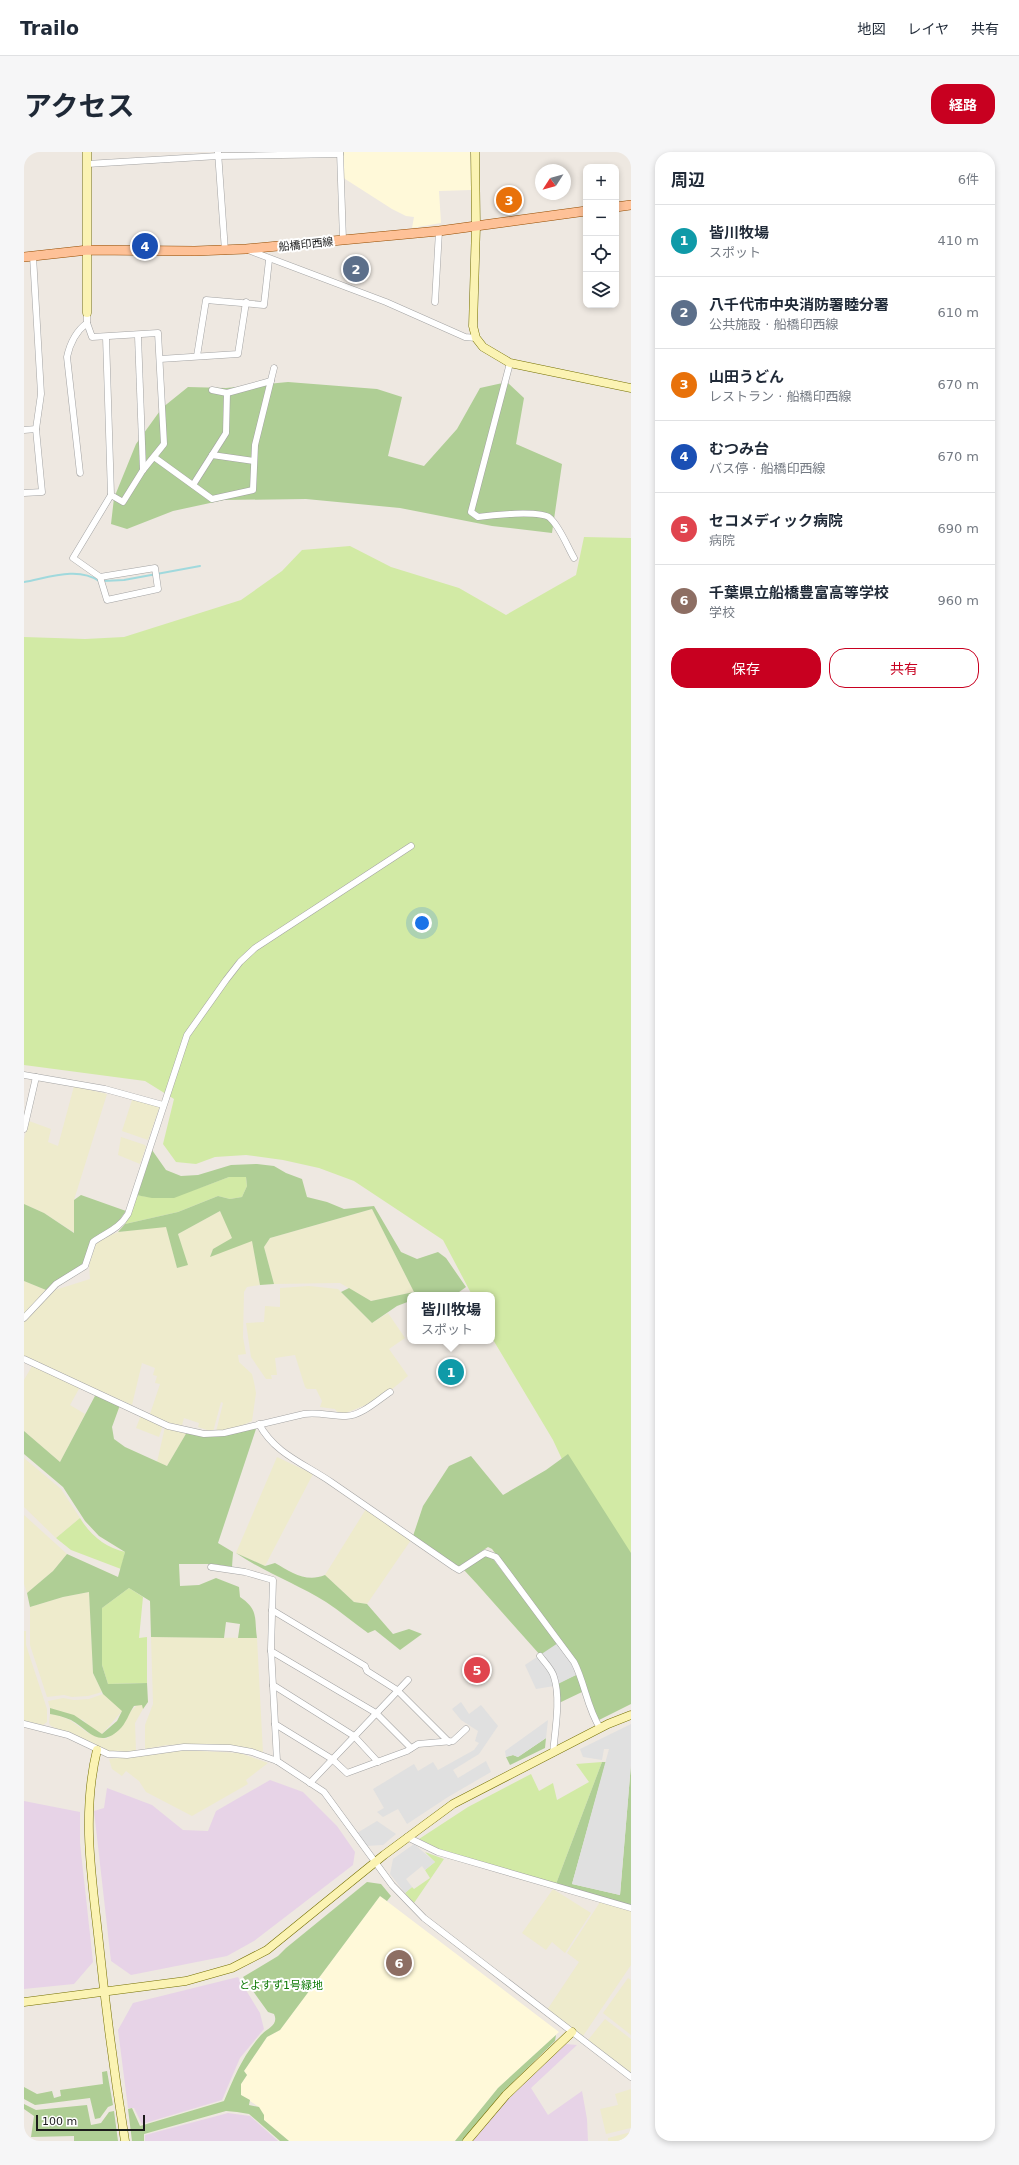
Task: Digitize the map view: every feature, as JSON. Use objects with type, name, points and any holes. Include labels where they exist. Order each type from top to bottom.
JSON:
[{"type":"main road","points":[[619,207],[631,205]]},
{"type":"main road","name":"船橋印西線","points":[[28,256],[88,250],[246,250],[439,231],[583,211]]},
{"type":"street","points":[[87,152],[87,323],[92,337],[138,336],[158,333],[160,359],[164,444],[143,470],[123,502],[110,495]]},
{"type":"street","points":[[475,152],[476,226],[473,326],[476,338],[483,347],[510,363],[631,388]]},
{"type":"street","points":[[87,164],[218,154],[340,153],[343,240]]},
{"type":"street","points":[[218,154],[225,251]]},
{"type":"street","points":[[435,302],[439,231]]},
{"type":"street","points":[[246,250],[269,260],[288,264],[372,297],[465,338],[476,338]]},
{"type":"street","points":[[24,493],[42,492],[36,429],[42,394],[28,256]]},
{"type":"street","points":[[197,356],[206,300],[246,302],[264,305],[269,260]]},
{"type":"street","points":[[160,359],[238,354],[246,302]]},
{"type":"street","points":[[80,473],[67,357],[70,344],[79,329],[87,323]]},
{"type":"street","points":[[138,336],[143,470]]},
{"type":"street","points":[[100,577],[155,568],[158,589],[107,600],[100,577],[73,558],[110,495],[106,337]]},
{"type":"street","points":[[510,363],[471,512],[478,518],[520,513],[547,516],[555,524],[574,558]]},
{"type":"street","points":[[154,457],[212,499],[253,490],[255,445],[274,368]]},
{"type":"street","points":[[212,390],[227,393],[271,382]]},
{"type":"street","points":[[193,485],[226,433],[227,393]]},
{"type":"street","points":[[24,430],[36,429]]},
{"type":"street","points":[[212,455],[254,462]]},
{"type":"street","points":[[24,1318],[56,1284],[85,1266],[93,1242],[115,1230],[123,1223],[128,1214],[187,1035],[240,962],[255,948],[411,846]]},
{"type":"street","points":[[24,1076],[105,1089],[164,1105]]},
{"type":"street","points":[[24,1129],[36,1077]]},
{"type":"street","points":[[24,1359],[168,1426],[214,1435],[319,1412],[346,1416],[355,1414],[390,1392]]},
{"type":"street","points":[[259,1424],[265,1436],[285,1454],[322,1476],[459,1570],[485,1553],[496,1557],[574,1662],[579,1672],[589,1706],[600,1728]]},
{"type":"street","points":[[211,1567],[245,1572],[273,1580],[271,1651],[276,1761]]},
{"type":"street","points":[[272,1610],[365,1666],[367,1670],[397,1690],[449,1742]]},
{"type":"street","points":[[271,1651],[376,1713],[411,1748]]},
{"type":"street","points":[[540,1656],[551,1671],[555,1681],[557,1723],[553,1753]]},
{"type":"street","points":[[310,1783],[408,1680]]},
{"type":"street","points":[[273,1685],[354,1736],[378,1762]]},
{"type":"street","points":[[24,2002],[104,1993],[200,1978],[246,1962],[280,1941],[375,1862],[453,1804],[600,1728],[631,1715]]},
{"type":"street","points":[[24,1724],[68,1735],[97,1750],[116,1755],[184,1747],[230,1748],[252,1752],[276,1761],[324,1792],[402,1897],[424,1918],[510,1986],[631,2077]]},
{"type":"street","points":[[275,1724],[332,1759],[347,1773],[378,1762],[418,1744],[453,1742],[466,1729]]},
{"type":"street","points":[[97,1750],[90,1784],[87,1821],[104,1993],[125,2141]]},
{"type":"street","points":[[407,1837],[438,1852],[631,1908]]},
{"type":"street","points":[[467,2141],[506,2095],[572,2032]]},
{"type":"shaded area","points":[[341,152],[470,152],[471,190],[439,191],[441,223],[412,228],[414,217],[406,216],[392,209],[342,177]]},
{"type":"shaded area","points":[[74,1086],[107,1094],[74,1200],[75,1233],[44,1213],[24,1204],[24,1139],[29,1121],[51,1129],[48,1142],[58,1146]]},
{"type":"shaded area","points":[[132,1100],[160,1106],[148,1140],[122,1131]]},
{"type":"shaded area","points":[[121,1137],[145,1145],[146,1147],[140,1164],[118,1155]]},
{"type":"shaded area","points":[[372,1209],[414,1292],[407,1292],[407,1293],[371,1301],[340,1283],[274,1284],[264,1247],[270,1238]]},
{"type":"shaded area","points":[[220,1211],[233,1238],[213,1249],[210,1256],[252,1240],[260,1285],[247,1287],[244,1292],[243,1337],[246,1354],[238,1355],[239,1362],[252,1374],[254,1382],[256,1393],[252,1421],[234,1429],[216,1432],[223,1403],[221,1402],[213,1432],[198,1427],[199,1423],[184,1418],[182,1425],[168,1423],[150,1414],[160,1384],[155,1383],[157,1376],[153,1375],[155,1368],[142,1363],[132,1405],[24,1357],[24,1320],[55,1290],[90,1279],[89,1265],[96,1243],[100,1240],[118,1232],[166,1226],[177,1268],[187,1265],[178,1234]]},
{"type":"shaded area","points":[[24,1281],[46,1290],[24,1314]]},
{"type":"shaded area","points":[[309,1286],[338,1289],[372,1323],[388,1313],[405,1338],[389,1349],[408,1376],[391,1390],[368,1404],[346,1413],[337,1412],[335,1409],[320,1407],[322,1401],[316,1389],[307,1389],[305,1387],[295,1355],[275,1358],[277,1375],[271,1375],[272,1379],[266,1379],[251,1357],[246,1323],[264,1322],[265,1306],[280,1307],[280,1288]]},
{"type":"shaded area","points":[[32,1366],[80,1387],[70,1405],[85,1414],[60,1462],[24,1431],[24,1380]]},
{"type":"shaded area","points":[[141,1415],[163,1425],[159,1437],[136,1428]]},
{"type":"shaded area","points":[[165,1427],[187,1432],[167,1466],[157,1462]]},
{"type":"shaded area","points":[[277,1457],[313,1474],[265,1566],[236,1553]]},
{"type":"shaded area","points":[[24,1458],[61,1489],[80,1518],[56,1538],[24,1507]]},
{"type":"shaded area","points":[[366,1509],[411,1540],[367,1604],[354,1602],[325,1575]]},
{"type":"shaded area","points":[[24,1515],[67,1554],[53,1571],[27,1593],[24,1584]]},
{"type":"shaded area","points":[[89,1592],[93,1673],[102,1692],[88,1696],[72,1697],[64,1695],[47,1697],[30,1645],[30,1607],[63,1597]]},
{"type":"shaded area","points":[[24,1631],[26,1631],[26,1645],[47,1709],[47,1722],[43,1725],[24,1721]]},
{"type":"shaded area","points":[[151,1637],[257,1638],[263,1753],[252,1749],[202,1744],[167,1745],[145,1749],[145,1725],[153,1704]]},
{"type":"shaded area","points":[[558,1643],[578,1674],[554,1686],[536,1689],[525,1665]]},
{"type":"shaded area","points":[[103,1694],[123,1710],[102,1734],[91,1728],[83,1720],[50,1708],[48,1701],[63,1698],[74,1700],[89,1699]]},
{"type":"shaded area","points":[[461,1702],[469,1714],[481,1705],[498,1726],[479,1754],[453,1770],[458,1778],[486,1761],[491,1772],[448,1797],[407,1824],[398,1809],[383,1817],[377,1812],[384,1808],[373,1789],[414,1764],[418,1771],[433,1762],[438,1770],[474,1750],[479,1743],[475,1741],[478,1731],[461,1720],[452,1709]]},
{"type":"shaded area","points":[[138,1704],[143,1705],[143,1709],[135,1723],[136,1751],[125,1753],[106,1751],[51,1726],[49,1723],[50,1714],[57,1715],[70,1720],[88,1733],[106,1739],[120,1729],[128,1714]]},
{"type":"shaded area","points":[[548,1720],[546,1738],[518,1757],[513,1755],[506,1757],[505,1751]]},
{"type":"shaded area","points":[[631,1724],[631,1764],[620,1895],[572,1884],[609,1749],[604,1749],[602,1760],[583,1757],[580,1749]]},
{"type":"shaded area","points":[[181,1750],[240,1753],[268,1763],[246,1780],[248,1784],[192,1816],[146,1792],[139,1781],[126,1771],[122,1776],[112,1769],[109,1759]]},
{"type":"shaded area","points":[[270,1780],[303,1792],[337,1826],[355,1852],[353,1865],[254,1941],[227,1956],[131,1975],[111,1961],[94,1811],[104,1808],[107,1788],[152,1805],[183,1830],[208,1831],[216,1811]]},
{"type":"shaded area","points":[[24,1801],[80,1812],[80,1843],[93,1962],[74,1984],[24,1989]]},
{"type":"shaded area","points":[[377,1821],[396,1834],[383,1845],[367,1846],[357,1833]]},
{"type":"shaded area","points":[[414,1844],[435,1862],[425,1870],[422,1866],[406,1879],[412,1887],[405,1893],[390,1874],[393,1859]]},
{"type":"shaded area","points":[[553,1889],[591,1913],[565,1953],[552,1942],[546,1950],[522,1933]]},
{"type":"shaded area","points":[[380,1896],[559,2032],[498,2088],[455,2141],[289,2141],[264,2120],[259,2107],[241,2095],[241,2084],[247,2075],[244,2071],[267,2037],[280,2030]]},
{"type":"shaded area","points":[[600,1902],[631,1909],[631,1965],[583,2036],[547,2010],[579,1962],[567,1953]]},
{"type":"shaded area","points":[[238,1977],[260,2013],[264,2029],[240,2058],[222,2100],[142,2124],[134,2108],[128,2108],[118,2030],[133,2003]]},
{"type":"shaded area","points":[[628,1978],[631,1980],[631,2035],[603,2013]]},
{"type":"shaded area","points":[[605,2019],[631,2039],[631,2073],[588,2040]]},
{"type":"shaded area","points":[[566,2044],[577,2045],[531,2088],[548,2115],[582,2091],[587,2119],[588,2141],[472,2141],[493,2114]]},
{"type":"shaded area","points":[[631,2089],[631,2128],[606,2134],[600,2109],[618,2105],[615,2094]]},
{"type":"shaded area","points":[[228,2113],[250,2116],[278,2141],[145,2141],[145,2135]]},
{"type":"shaded area","points":[[631,2132],[631,2141],[608,2141],[608,2138]]},
{"type":"green space","points":[[288,382],[377,389],[402,397],[388,456],[424,466],[457,429],[480,388],[507,382],[524,398],[516,444],[562,464],[552,533],[492,526],[400,508],[306,499],[224,500],[173,511],[127,529],[111,524],[114,498],[136,444],[162,408],[188,387],[226,388]]},
{"type":"green space","points":[[584,537],[631,538],[631,1587],[575,1487],[553,1440],[495,1343],[495,1292],[470,1292],[443,1240],[354,1181],[319,1168],[283,1160],[246,1155],[215,1157],[196,1164],[176,1162],[163,1144],[174,1099],[145,1081],[24,1065],[24,637],[85,639],[124,637],[241,600],[282,571],[302,550],[350,546],[391,567],[459,588],[506,615],[576,575]]},
{"type":"green space","points":[[152,1150],[166,1170],[181,1176],[198,1175],[231,1165],[257,1164],[274,1166],[286,1173],[302,1179],[307,1197],[327,1202],[344,1209],[374,1206],[401,1252],[417,1259],[438,1252],[446,1258],[466,1287],[459,1292],[414,1292],[372,1209],[270,1238],[264,1247],[274,1284],[260,1285],[252,1241],[210,1257],[213,1249],[232,1238],[220,1211],[178,1234],[188,1265],[177,1268],[166,1227],[118,1232],[125,1224],[178,1212],[218,1196],[230,1199],[242,1197],[247,1186],[246,1177],[229,1177],[174,1198],[152,1198],[136,1195]]},
{"type":"green space","points":[[229,1177],[246,1177],[247,1186],[242,1197],[230,1199],[218,1196],[178,1212],[125,1224],[131,1213],[136,1195],[161,1197],[184,1193]]},
{"type":"green space","points":[[81,1195],[126,1211],[114,1227],[90,1241],[83,1265],[46,1290],[24,1281],[24,1204],[44,1213],[74,1233],[74,1200]]},
{"type":"green space","points":[[349,1288],[371,1301],[407,1293],[407,1302],[397,1306],[372,1323],[341,1292]]},
{"type":"green space","points":[[96,1394],[120,1405],[112,1427],[114,1439],[125,1447],[167,1466],[187,1432],[256,1429],[218,1543],[233,1552],[232,1567],[213,1564],[179,1564],[180,1586],[199,1585],[216,1578],[239,1587],[240,1597],[253,1610],[257,1638],[238,1638],[240,1624],[226,1622],[224,1638],[151,1637],[150,1601],[129,1588],[102,1608],[102,1665],[108,1684],[147,1683],[148,1702],[143,1709],[142,1705],[134,1706],[126,1722],[121,1728],[105,1738],[94,1736],[71,1720],[50,1714],[50,1708],[74,1715],[102,1734],[117,1721],[122,1711],[103,1694],[93,1673],[89,1592],[63,1597],[30,1607],[27,1593],[53,1571],[67,1554],[118,1577],[125,1552],[99,1536],[85,1521],[63,1487],[24,1454],[24,1431],[60,1462]]},
{"type":"green space","points":[[568,1454],[631,1553],[631,1704],[599,1720],[575,1660],[492,1549],[488,1547],[458,1567],[413,1536],[423,1506],[449,1466],[471,1456],[503,1495],[546,1470]]},
{"type":"green space","points":[[80,1518],[99,1540],[111,1547],[125,1552],[121,1569],[71,1550],[56,1538]]},
{"type":"green space","points":[[236,1553],[265,1566],[275,1563],[293,1573],[305,1577],[311,1578],[325,1575],[354,1602],[367,1604],[393,1634],[409,1629],[422,1634],[400,1650],[375,1630],[368,1633],[326,1602]]},
{"type":"green space","points":[[484,1555],[493,1559],[558,1643],[558,1645],[541,1656],[464,1570]]},
{"type":"green space","points":[[129,1588],[143,1597],[139,1638],[147,1637],[147,1683],[108,1684],[102,1665],[102,1608]]},
{"type":"green space","points":[[578,1674],[582,1692],[559,1703],[556,1684]]},
{"type":"green space","points":[[546,1738],[545,1748],[510,1765],[506,1757],[513,1755],[518,1757]]},
{"type":"green space","points":[[602,1762],[556,1884],[439,1849],[419,1839],[468,1807],[531,1774],[539,1791],[553,1783],[557,1800],[589,1782],[576,1764]]},
{"type":"green space","points":[[602,1762],[606,1762],[572,1884],[620,1895],[631,1764],[631,1906],[556,1884]]},
{"type":"green space","points":[[425,1852],[444,1859],[414,1903],[405,1893],[412,1887],[414,1889],[430,1878],[425,1870],[435,1862]]},
{"type":"green space","name":"とよすず1号緑地","points":[[367,1882],[381,1884],[391,1896],[387,1901],[380,1896],[280,2030],[267,2037],[244,2071],[247,2075],[241,2084],[241,2095],[250,2100],[249,2105],[259,2107],[264,2115],[264,2120],[289,2141],[280,2141],[249,2114],[226,2111],[144,2134],[144,2141],[132,2141],[128,2109],[132,2108],[140,2126],[224,2101],[235,2075],[249,2050],[261,2035],[274,2024],[275,2021],[274,2014],[268,2012],[243,1977],[278,1956]]},
{"type":"green space","points":[[556,2035],[555,2041],[503,2092],[462,2141],[455,2141],[498,2088]]},
{"type":"green space","points":[[107,2071],[113,2105],[108,2107],[100,2118],[95,2119],[90,2098],[35,2105],[24,2099],[24,2087],[37,2094],[52,2091],[54,2098],[61,2096],[60,2090],[103,2084],[102,2072]]},
{"type":"green space","points":[[24,2104],[36,2110],[87,2105],[91,2125],[101,2123],[109,2112],[114,2111],[118,2141],[74,2141],[74,2136],[31,2137],[34,2116],[24,2109]]},
{"type":"waterway","points":[[103,581],[124,580],[200,566]]},
{"type":"waterway","points":[[24,582],[62,574],[82,574],[99,581]]},
{"type":"place","name":"山田うどん","points":[[509,200]]},
{"type":"place","name":"むつみ台","points":[[145,246]]},
{"type":"place","name":"八千代市中央消防署睦分署","points":[[356,269]]},
{"type":"place","name":"皆川牧場","points":[[451,1372]]},
{"type":"place","name":"セコメディック病院","points":[[477,1670]]},
{"type":"place","name":"千葉県立船橋豊富高等学校","points":[[399,1963]]}]
